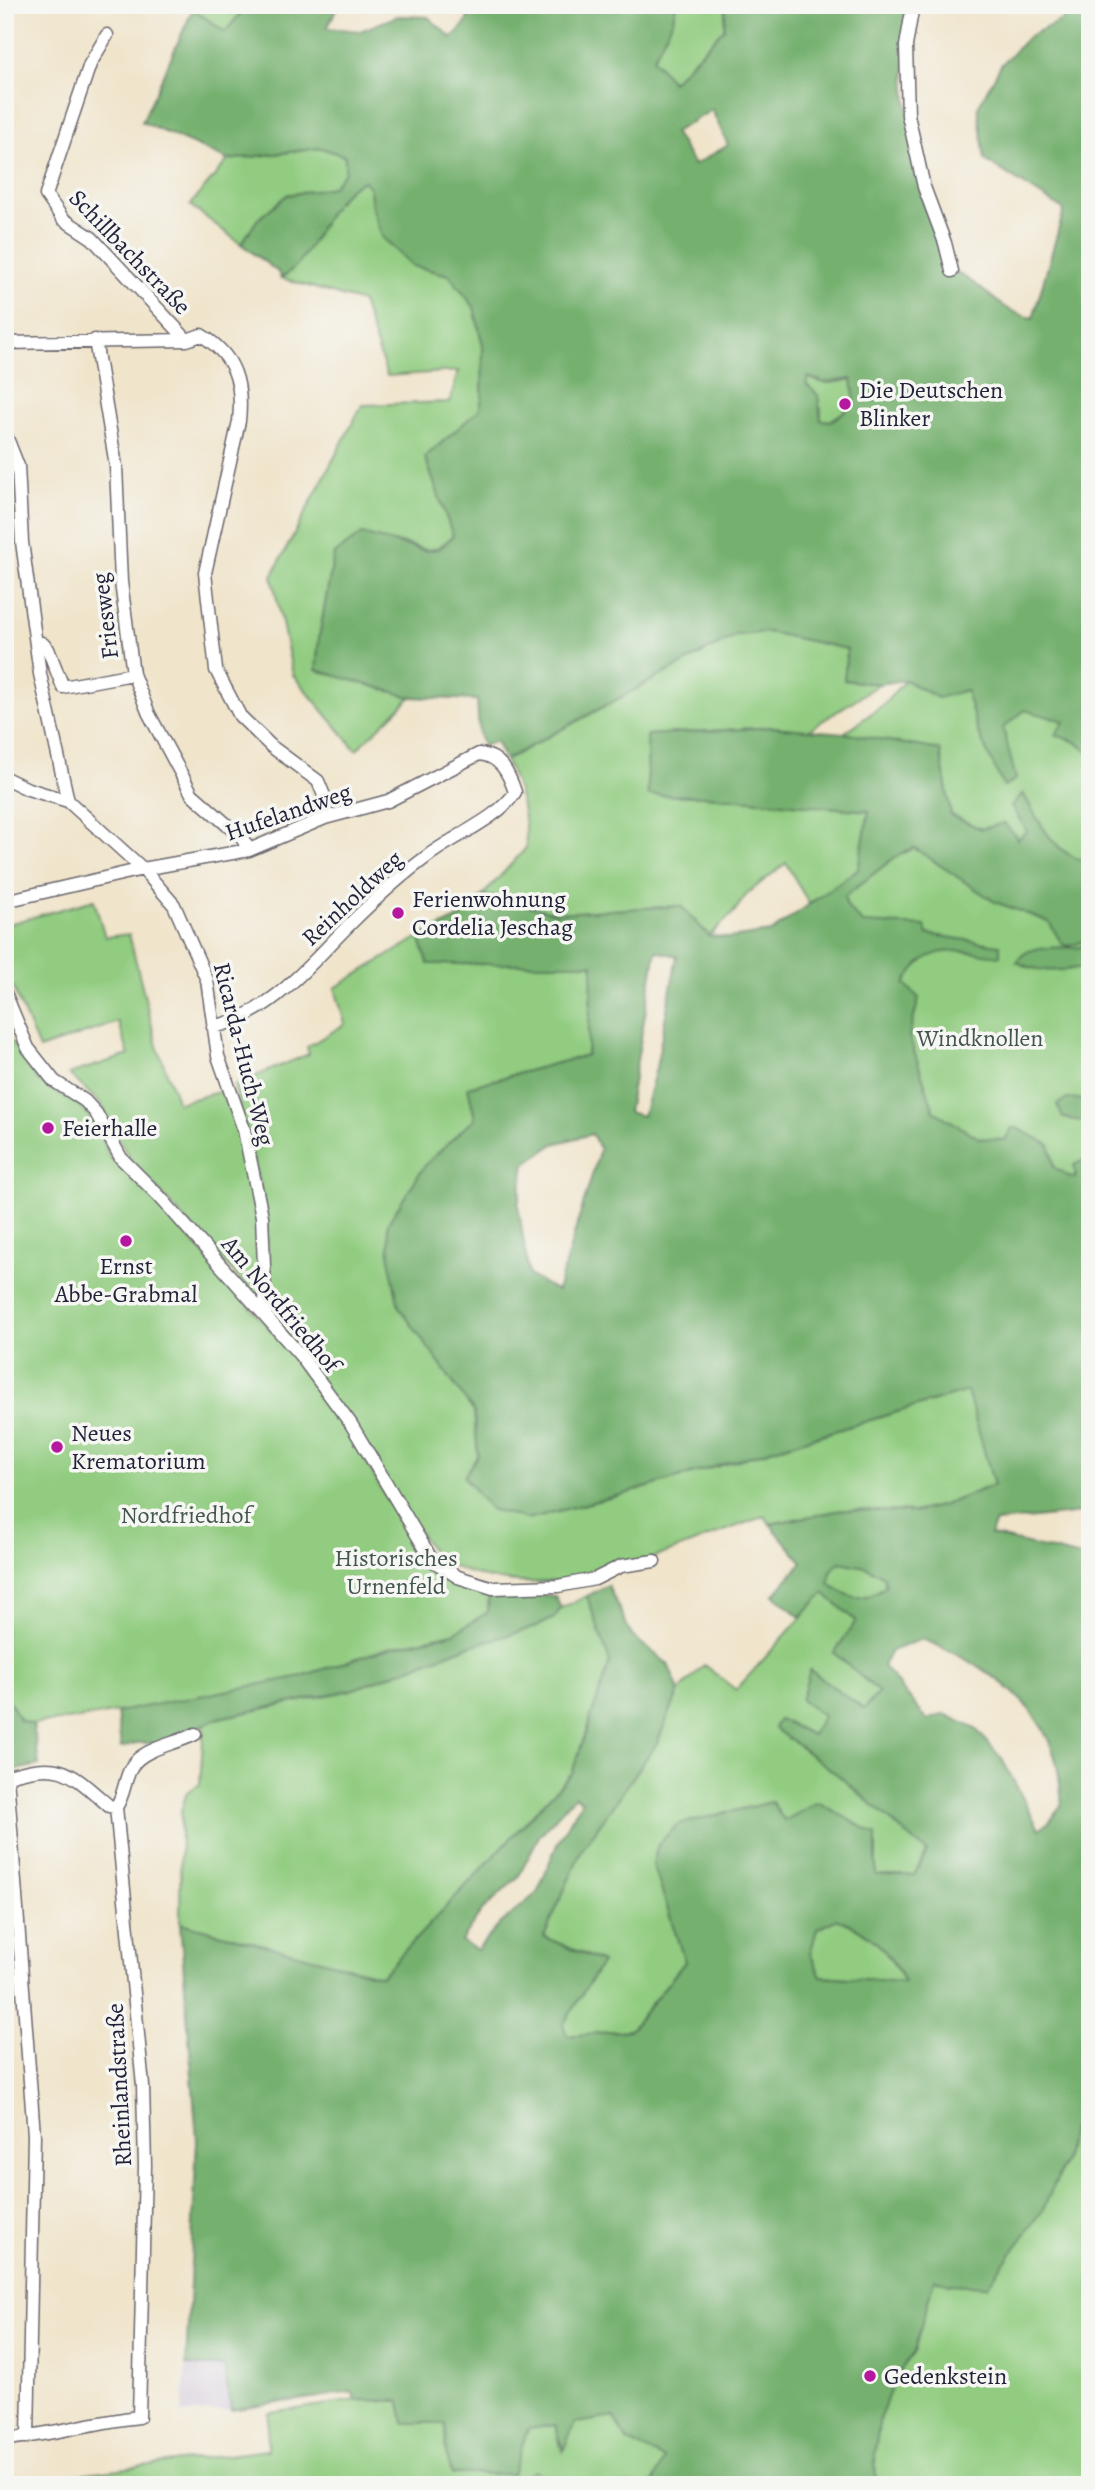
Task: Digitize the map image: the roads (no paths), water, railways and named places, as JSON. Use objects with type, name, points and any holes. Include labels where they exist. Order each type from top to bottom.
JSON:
[{"type":"street","points":[[913,5],[906,46],[908,115],[924,187],[945,243],[952,271]]},
{"type":"street","name":"Schillbachstraße","points":[[107,35],[90,64],[46,195],[64,219],[92,238],[187,340]]},
{"type":"street","points":[[5,343],[187,340],[201,335],[218,345],[238,375],[241,397],[239,421],[217,508],[205,573],[216,670],[240,716],[272,747],[318,782],[325,798],[325,818]]},
{"type":"street","name":"Friesweg","points":[[95,340],[116,466],[121,582],[133,674],[149,714],[192,794],[242,838],[249,850]]},
{"type":"street","points":[[5,433],[8,452],[18,466],[22,542],[37,643],[52,736],[68,801]]},
{"type":"street","points":[[37,643],[42,643],[48,649],[63,687],[133,674]]},
{"type":"street","name":"Hufelandweg","points":[[5,901],[143,869],[249,850],[325,818],[388,801],[480,754],[489,755],[504,767],[515,792]]},
{"type":"street","points":[[5,778],[28,789],[68,801]]},
{"type":"street","name":"Reinholdweg","points":[[213,1027],[232,1023],[271,1001],[399,877],[450,840],[503,808],[515,792]]},
{"type":"street","name":"Ricarda-Huch-Weg","points":[[68,801],[143,869],[174,905],[207,980],[218,1056],[244,1130],[261,1216],[266,1316]]},
{"type":"street","name":"Am Nordfriedhof","points":[[5,993],[28,1048],[54,1082],[90,1107],[121,1158],[160,1197],[266,1316],[351,1424],[432,1560],[458,1577],[493,1588],[552,1586],[596,1578],[621,1566],[654,1561]]},
{"type":"street","points":[[5,2439],[28,2437],[35,2189],[33,2110],[6,1777],[37,1768],[59,1769],[72,1774],[109,1806],[116,1807],[124,1795],[130,1768],[138,1758],[195,1734]]},
{"type":"street","name":"Rheinlandstraße","points":[[28,2437],[139,2417],[145,2166],[143,2086],[116,1807]]},
{"type":"place","name":"Die Deutschen Blinker","points":[[845,404]]},
{"type":"place","name":"Ferienwohnung Cordelia Jeschag","points":[[398,913]]},
{"type":"place","name":"Feierhalle","points":[[48,1128]]},
{"type":"place","name":"Ernst Abbe-Grabmal","points":[[126,1241]]},
{"type":"place","name":"Neues Krematorium","points":[[57,1447]]},
{"type":"place","name":"Gedenkstein","points":[[870,2376]]},
{"type":"park label","name":"Windknollen","points":[[980,1038]]},
{"type":"park label","name":"Nordfriedhof","points":[[186,1515]]},
{"type":"park label","name":"Historisches Urnenfeld","points":[[396,1572]]}]
